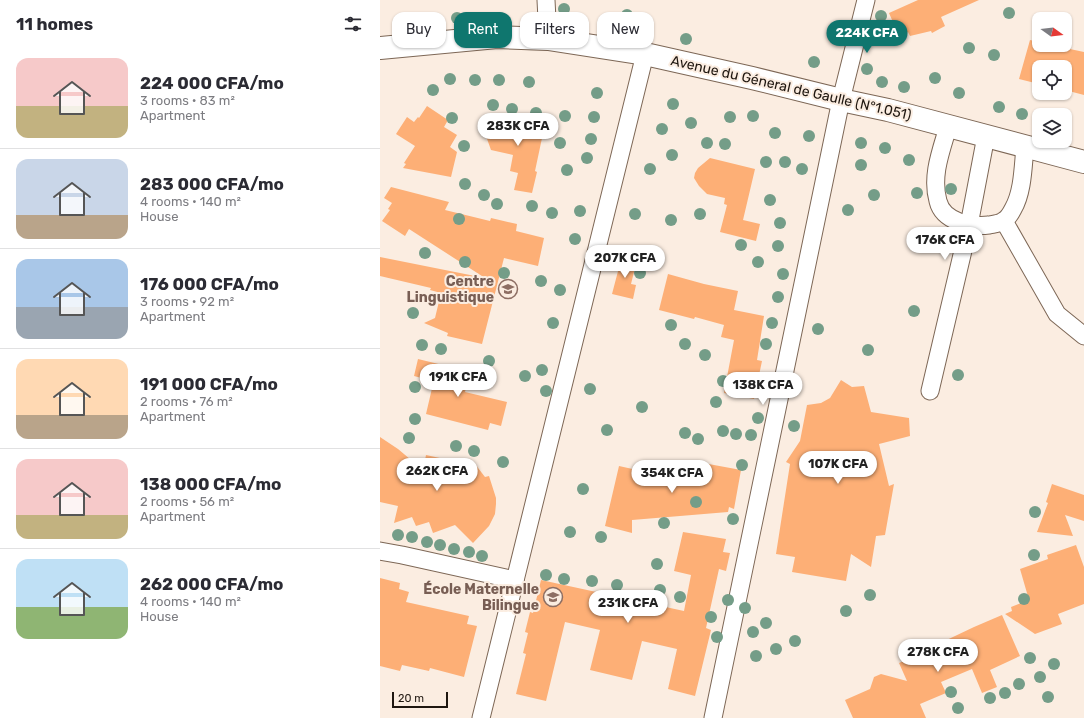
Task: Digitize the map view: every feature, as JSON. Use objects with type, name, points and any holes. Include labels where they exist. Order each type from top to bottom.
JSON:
[{"type":"main road","name":"Avenue du Géneral de Gaulle (N°1.051)","points":[[380,48],[497,37],[520,38]]},
{"type":"main road","name":"Avenue du Géneral de Gaulle (N°1.051)","points":[[589,45],[645,54],[888,110],[1084,162]]},
{"type":"street","points":[[546,0],[547,12]]},
{"type":"street","points":[[713,718],[841,100],[866,0]]},
{"type":"street","points":[[482,718],[645,54]]},
{"type":"street","points":[[948,127],[937,166],[935,187],[938,203],[945,214],[954,220],[969,225],[981,226],[1004,221],[1013,209],[1019,192],[1025,147]]},
{"type":"street","points":[[930,391],[969,225],[986,136]]},
{"type":"street","points":[[1004,221],[1056,314],[1084,336]]},
{"type":"street","points":[[380,551],[515,580]]},
{"type":"building","points":[[918,0],[979,0],[941,17],[945,26],[932,33],[931,31],[910,36],[908,32],[899,36],[889,13]]},
{"type":"building","points":[[1030,40],[1032,40],[1032,52],[1072,52],[1072,49],[1084,52],[1084,95],[1072,92],[1072,60],[1032,60],[1032,82],[1019,79]]},
{"type":"building","points":[[427,106],[448,120],[444,127],[457,135],[450,147],[457,152],[451,177],[403,168],[406,164],[404,163],[415,146],[396,134],[407,117],[414,122],[418,117],[419,118]]},
{"type":"building","points":[[500,114],[545,124],[532,193],[514,190],[518,173],[510,171],[513,155],[491,150],[486,136],[488,129],[498,122]]},
{"type":"building","points":[[710,158],[755,169],[743,220],[760,224],[756,241],[720,232],[727,205],[724,204],[725,198],[707,194],[694,178],[698,168]]},
{"type":"building","points":[[391,187],[449,202],[445,210],[490,221],[491,218],[517,224],[516,231],[544,238],[538,266],[504,258],[482,344],[447,336],[448,333],[424,323],[435,318],[441,293],[430,290],[431,288],[380,276],[380,257],[485,278],[409,229],[405,236],[382,221],[390,210],[388,209],[392,203],[384,198]]},
{"type":"building","points":[[622,256],[634,259],[636,264],[631,284],[636,285],[633,299],[612,294]]},
{"type":"building","points":[[668,274],[704,284],[738,291],[734,310],[764,316],[757,360],[762,361],[754,399],[724,393],[734,340],[721,337],[724,325],[695,317],[694,319],[659,310]]},
{"type":"building","points":[[418,359],[463,370],[459,387],[466,388],[465,392],[507,402],[501,426],[490,423],[488,430],[426,414],[433,384],[428,383],[429,380],[414,376]]},
{"type":"building","points":[[841,380],[852,387],[864,386],[871,412],[909,418],[910,436],[879,444],[889,486],[894,484],[885,535],[876,536],[871,567],[851,554],[846,581],[792,572],[795,557],[776,554],[790,464],[786,462],[800,441],[807,405],[821,403],[830,398]]},
{"type":"building","points":[[380,437],[398,449],[423,470],[426,455],[463,463],[471,462],[475,464],[485,477],[489,476],[496,498],[495,514],[489,526],[473,543],[455,525],[433,533],[429,522],[416,526],[412,517],[394,523],[398,506],[380,502]]},
{"type":"building","points":[[687,460],[741,470],[734,509],[729,507],[728,512],[632,520],[632,533],[605,526],[619,466],[673,478],[675,469],[681,470],[682,463],[686,464]]},
{"type":"building","points":[[1052,484],[1084,495],[1084,521],[1065,515],[1073,536],[1037,532],[1048,503],[1046,502]]},
{"type":"building","points":[[683,532],[726,539],[723,552],[730,553],[726,571],[719,569],[706,628],[711,630],[695,696],[668,689],[677,649],[642,641],[632,680],[590,670],[600,630],[565,622],[546,701],[516,694],[526,654],[523,653],[528,633],[525,632],[530,612],[533,613],[541,580],[684,611],[691,575],[674,571]]},
{"type":"building","points":[[1076,545],[1084,567],[1084,604],[1058,614],[1062,624],[1035,634],[1005,614],[1012,611],[1011,607],[1029,600],[1020,569],[1048,559],[1047,555]]},
{"type":"building","points":[[380,578],[400,583],[399,589],[409,592],[406,602],[469,616],[467,624],[477,626],[464,677],[430,668],[429,671],[402,665],[400,671],[380,666]]},
{"type":"building","points":[[1002,615],[1020,656],[990,670],[997,687],[982,693],[972,669],[941,682],[946,693],[920,704],[926,718],[853,718],[845,700],[870,689],[874,677],[881,674],[907,681],[899,663],[935,648],[934,646]]},
{"type":"place","name":"Centre Linguistique","points":[[508,289]]},
{"type":"place","name":"École Maternelle Bilingue","points":[[553,597]]}]
